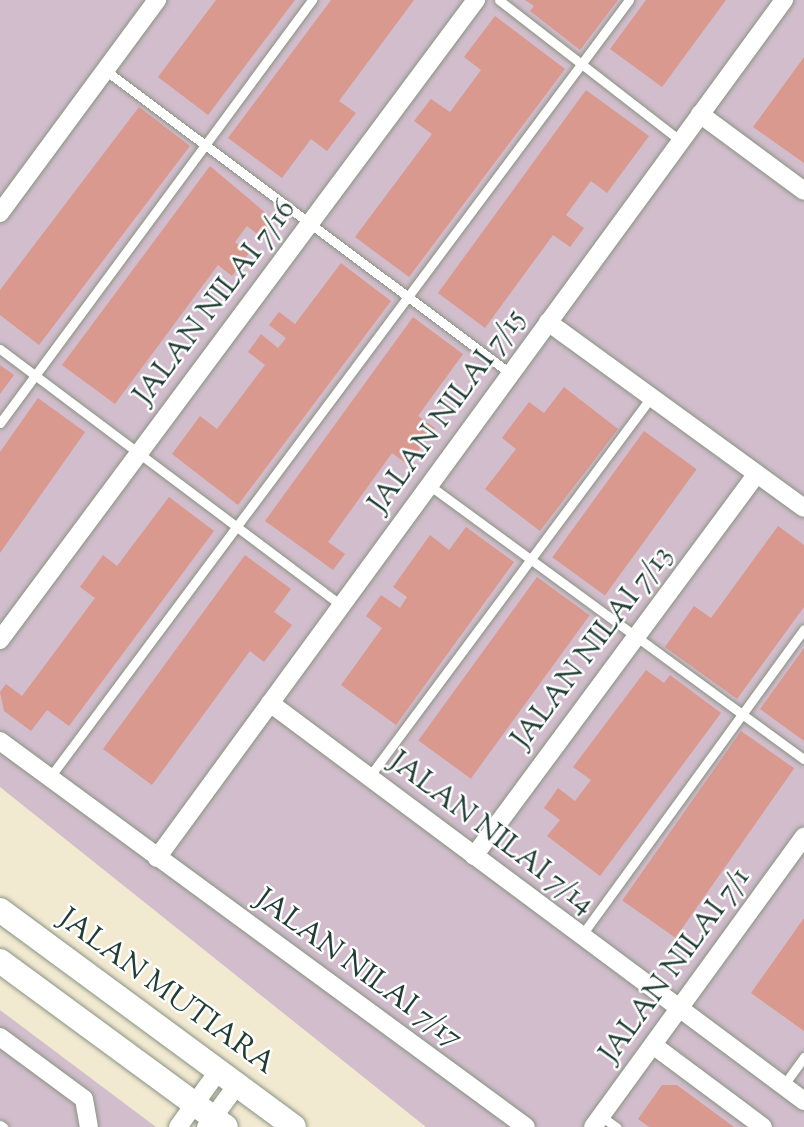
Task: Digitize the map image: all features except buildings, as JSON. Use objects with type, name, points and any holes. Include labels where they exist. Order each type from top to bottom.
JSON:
[{"type":"main road","name":"JALAN MUTIARA","points":[[0,911],[294,1127]]},
{"type":"main road","points":[[0,961],[210,1119]]},
{"type":"street","points":[[0,213],[156,0]]},
{"type":"street","name":"JALAN NILAI 7/16","points":[[0,640],[476,0]]},
{"type":"street","name":"JALAN NILAI 7/15","points":[[157,858],[784,0]]},
{"type":"street","points":[[700,114],[803,190]]},
{"type":"street","points":[[548,322],[804,508]]},
{"type":"street","name":"JALAN NILAI 7/13","points":[[474,856],[757,474]]},
{"type":"street","name":"JALAN NILAI 7/14","points":[[270,703],[804,1101]]},
{"type":"street","name":"JALAN NILAI 7/17","points":[[0,741],[526,1127]]},
{"type":"street","name":"JALAN NILAI 7/1","points":[[597,1121],[804,837]]},
{"type":"street","points":[[0,1037],[81,1097],[88,1126]]},
{"type":"street","points":[[653,1045],[763,1127]]},
{"type":"street","points":[[178,1127],[210,1119],[228,1078]]},
{"type":"lane","points":[[0,423],[312,0]]},
{"type":"lane","points":[[499,0],[681,141]]},
{"type":"lane","points":[[50,776],[629,0]]},
{"type":"lane","points":[[105,70],[510,374]]},
{"type":"lane","points":[[0,349],[341,605]]},
{"type":"lane","points":[[369,777],[651,397]]},
{"type":"lane","points":[[429,485],[804,760]]},
{"type":"lane","points":[[582,936],[804,629]]},
{"type":"lane","points":[[783,1086],[804,1057]]},
{"type":"lane","points":[[597,1121],[616,1127]]},
{"type":"shaded area","points":[[0,0],[804,0],[804,1127],[426,1127],[0,787]]},
{"type":"shaded area","points":[[0,1010],[156,1127],[0,1127]]}]
